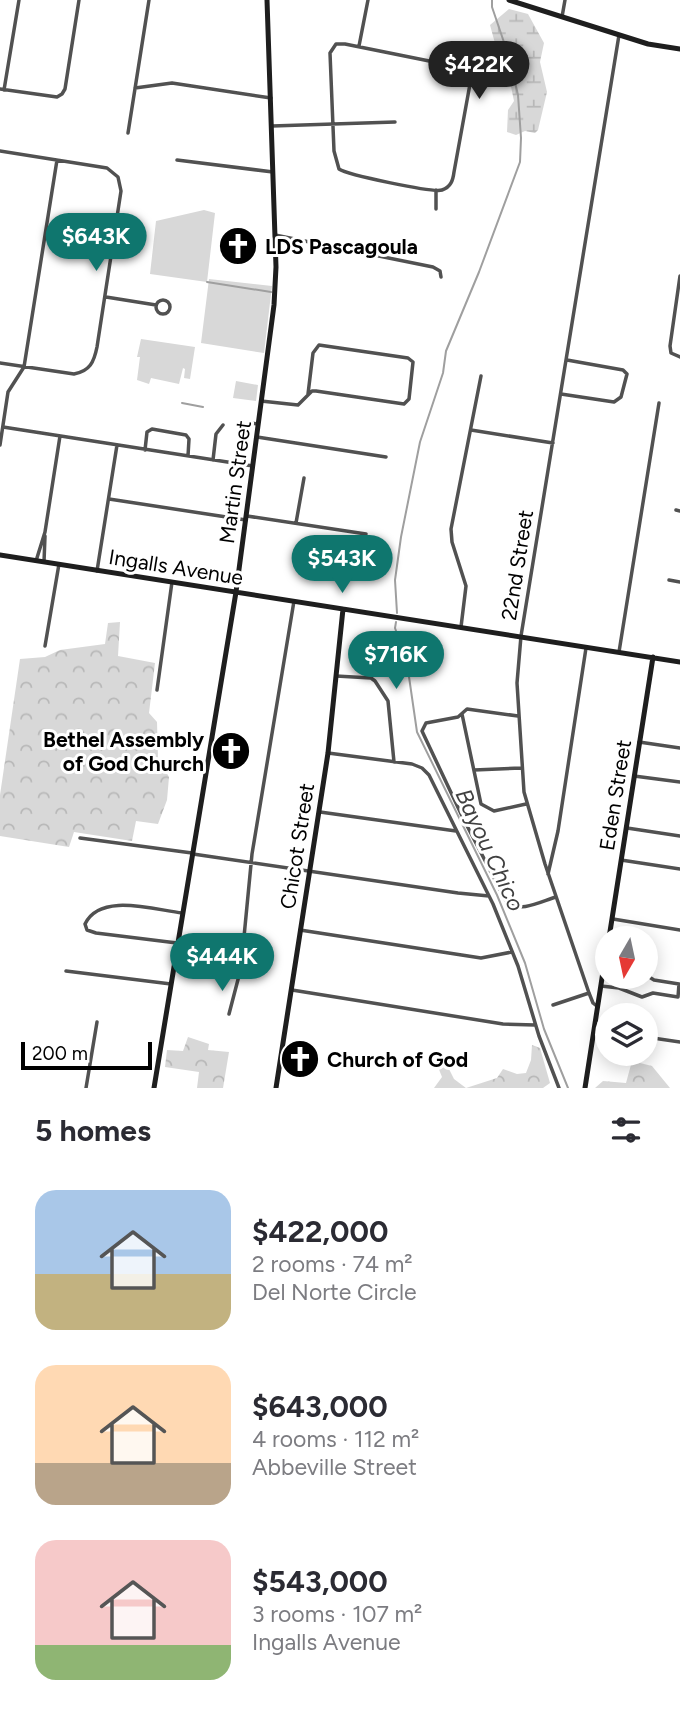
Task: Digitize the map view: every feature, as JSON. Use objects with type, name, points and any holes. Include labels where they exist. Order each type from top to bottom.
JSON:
[{"type":"street","points":[[19,0],[2,90],[57,97],[65,89],[79,0]]},
{"type":"street","points":[[128,133],[149,0]]},
{"type":"street","name":"Martin Street","points":[[154,1088],[236,592],[274,305],[275,235],[267,0]]},
{"type":"street","points":[[359,46],[368,0]]},
{"type":"street","points":[[509,0],[662,48],[680,50]]},
{"type":"street","points":[[562,17],[565,0]]},
{"type":"street","name":"22nd Street","points":[[595,1004],[589,993],[526,804],[521,768],[517,672],[619,35]]},
{"type":"street","points":[[341,44],[359,46],[454,65],[464,69],[468,75],[470,84],[453,180],[445,189],[436,190],[342,171],[335,160],[331,50],[341,44]]},
{"type":"street","points":[[135,88],[172,83],[271,98]]},
{"type":"street","points":[[272,126],[396,122]]},
{"type":"street","points":[[0,151],[97,166],[110,170],[118,177],[121,185],[94,359],[84,371],[74,374],[0,363]]},
{"type":"street","points":[[0,444],[10,387],[21,375],[24,367],[57,160]]},
{"type":"street","points":[[177,160],[273,172]]},
{"type":"street","points":[[436,190],[436,209]]},
{"type":"street","points":[[275,235],[432,267],[440,271],[441,277]]},
{"type":"street","points":[[680,276],[670,346],[671,353],[680,357]]},
{"type":"street","points":[[105,297],[156,305]]},
{"type":"street","points":[[159,300],[165,300],[170,309],[161,314],[156,305],[159,300]]},
{"type":"street","points":[[261,401],[298,405],[310,391],[313,353],[319,345],[408,358],[413,362],[409,399],[404,404],[310,391]]},
{"type":"street","points":[[561,394],[617,401],[621,397],[627,374],[623,370],[567,360]]},
{"type":"street","points":[[461,627],[466,586],[452,542],[451,529],[481,376]]},
{"type":"street","points":[[619,652],[659,403]]},
{"type":"street","points":[[251,423],[258,424]]},
{"type":"street","points":[[213,460],[216,434],[223,425]]},
{"type":"street","points":[[3,427],[253,466]]},
{"type":"street","points":[[145,450],[147,432],[152,429],[186,435],[189,439],[188,457]]},
{"type":"street","points":[[471,430],[553,443]]},
{"type":"street","points":[[44,562],[45,532],[60,436]]},
{"type":"street","points":[[257,437],[386,457]]},
{"type":"street","points":[[97,571],[117,445]]},
{"type":"street","points":[[296,523],[304,478]]},
{"type":"street","points":[[109,499],[366,534]]},
{"type":"street","points":[[36,561],[45,532]]},
{"type":"street","name":"Ingalls Avenue","points":[[0,555],[680,662]]},
{"type":"street","points":[[45,646],[59,564]]},
{"type":"street","points":[[669,580],[680,582]]},
{"type":"street","points":[[157,690],[172,582]]},
{"type":"street","points":[[229,1014],[239,979],[259,814],[294,601]]},
{"type":"street","name":"Chicot Street","points":[[276,1088],[328,753],[343,608]]},
{"type":"street","points":[[548,874],[558,831],[587,646]]},
{"type":"street","name":"Eden Street","points":[[610,926],[653,657]]},
{"type":"street","points":[[336,676],[371,678],[375,681],[389,706],[394,762]]},
{"type":"street","points":[[518,716],[465,710],[458,718],[430,721],[423,726],[424,737],[507,903],[512,907],[522,907],[556,897]]},
{"type":"street","points":[[462,714],[479,798],[483,806],[494,811],[526,804]]},
{"type":"street","points":[[639,742],[680,748]]},
{"type":"street","points":[[328,753],[418,765],[426,771],[489,895],[512,951],[535,1025],[559,1088]]},
{"type":"street","points":[[473,770],[521,768]]},
{"type":"street","points":[[634,776],[680,782]]},
{"type":"street","points":[[319,812],[456,831]]},
{"type":"street","points":[[626,828],[680,836]]},
{"type":"street","points":[[80,838],[436,890],[489,895]]},
{"type":"street","points":[[621,860],[680,869]]},
{"type":"street","points":[[182,913],[112,905],[91,916],[85,924],[88,930],[96,933],[242,952]]},
{"type":"street","points":[[611,919],[680,930]]},
{"type":"street","points":[[300,930],[481,958],[512,951]]},
{"type":"street","points":[[66,971],[171,984]]},
{"type":"street","points":[[622,989],[642,997],[653,993],[678,997],[679,984],[658,981]]},
{"type":"street","points":[[291,990],[503,1024],[535,1025]]},
{"type":"street","points":[[553,1005],[589,993]]},
{"type":"street","points":[[86,1088],[97,1022]]},
{"type":"street","points":[[585,1088],[595,1022]]},
{"type":"street","points":[[658,1039],[680,1042]]},
{"type":"green space","points":[[509,9],[528,14],[544,43],[540,62],[547,92],[535,133],[525,131],[516,135],[507,132],[508,110],[514,101],[505,58],[496,47],[490,25]]},
{"type":"green space","points":[[204,210],[215,213],[207,282],[150,274],[156,221]]},
{"type":"green space","points":[[209,279],[272,286],[264,353],[201,343]]},
{"type":"green space","points":[[141,339],[195,347],[190,379],[184,378],[183,368],[179,384],[151,378],[149,384],[137,380],[140,357],[137,357]]},
{"type":"green space","points":[[236,381],[258,385],[256,401],[233,398]]},
{"type":"green space","points":[[120,622],[118,656],[155,663],[149,713],[157,722],[158,758],[169,777],[167,800],[158,824],[136,821],[132,841],[74,832],[69,847],[0,836],[0,795],[20,659],[45,657],[60,650],[105,644],[108,623]]},
{"type":"green space","points":[[188,1037],[209,1044],[208,1050],[229,1052],[223,1088],[197,1088],[199,1072],[165,1067],[167,1050],[183,1051]]},
{"type":"green space","points":[[532,1045],[540,1048],[550,1083],[543,1088],[466,1088],[497,1078],[503,1069],[517,1074],[526,1073],[531,1060]]},
{"type":"green space","points":[[443,1057],[454,1079],[466,1088],[434,1088],[442,1077],[436,1062]]},
{"type":"green space","points":[[631,1066],[652,1066],[670,1088],[595,1088],[603,1081],[626,1083]]},
{"type":"waterway","points":[[397,613],[395,580],[420,442],[443,373],[446,351],[520,162],[518,95],[492,0]]},
{"type":"waterway","points":[[207,282],[271,292]]},
{"type":"waterway","points":[[182,403],[203,407]]},
{"type":"waterway","name":"Bayou Chico","points":[[396,622],[395,628],[407,663],[417,732],[497,895],[525,963],[544,1029],[568,1088]]},
{"type":"place","name":"LDS Pascagoula","points":[[238,246]]},
{"type":"place","name":"Bethel Assembly of God Church","points":[[231,751]]},
{"type":"place","name":"Church of God","points":[[300,1059]]}]
